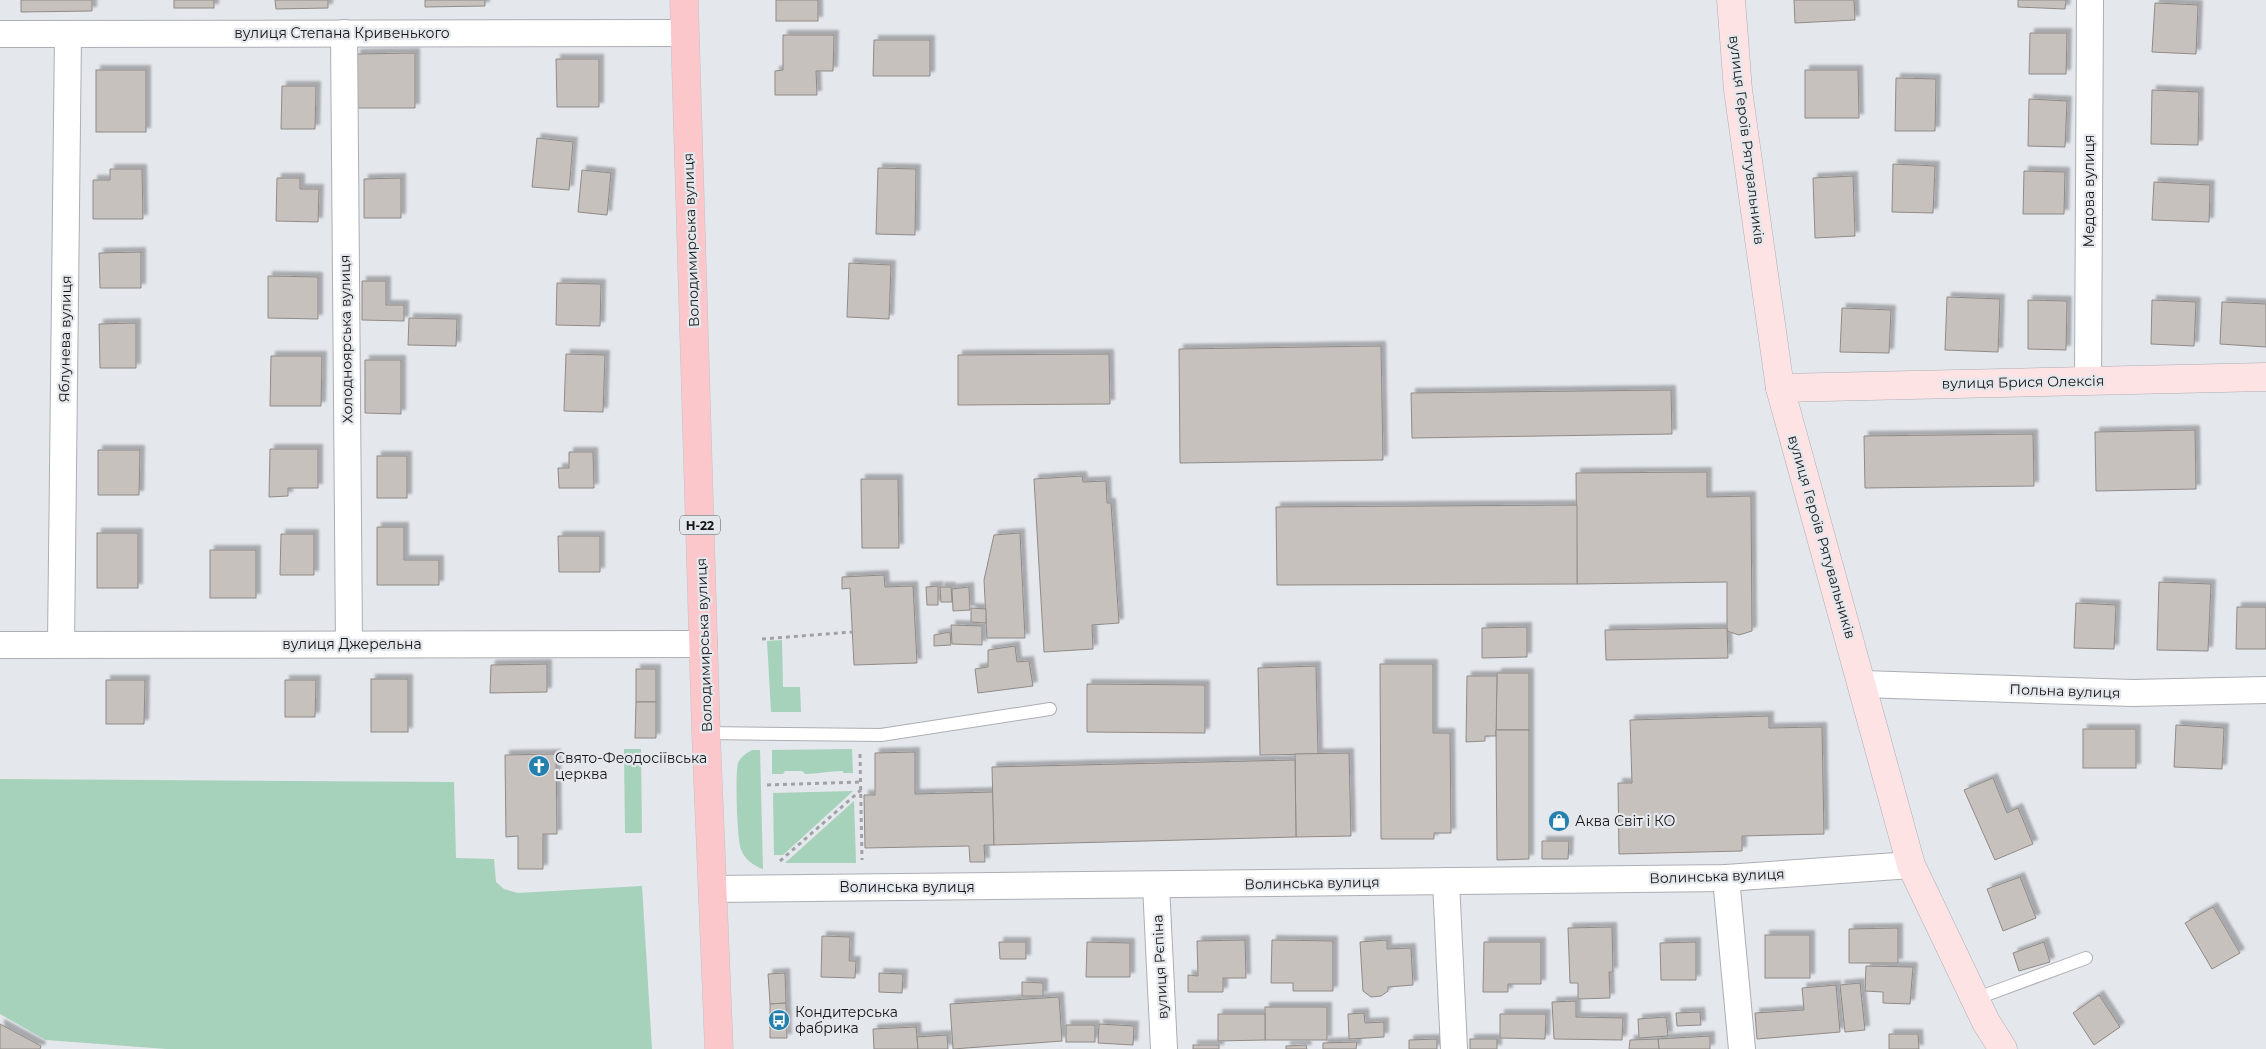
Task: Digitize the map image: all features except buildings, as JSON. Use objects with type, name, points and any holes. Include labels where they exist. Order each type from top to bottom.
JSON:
[{"type":"main road","name":"Володимирська вулиця","points":[[684,0],[706,734],[719,1049]]},
{"type":"street","name":"вулиця Героїв Рятувальників","points":[[1731,0],[1738,90],[1780,388],[1863,684],[1911,865],[1986,1022],[2003,1049]]},
{"type":"street","name":"Медова вулиця","points":[[2088,381],[2090,0]]},
{"type":"street","name":"Холодноярська вулиця","points":[[344,33],[350,644]]},
{"type":"street","name":"вулиця Степана Кривенького","points":[[0,34],[685,33]]},
{"type":"street","name":"Яблунева вулиця","points":[[62,644],[68,34]]},
{"type":"street","name":"вулиця Брися Олексія","points":[[1780,388],[2266,377]]},
{"type":"street","name":"вулиця Джерельна","points":[[0,645],[704,644]]},
{"type":"street","name":"Польна вулиця","points":[[1863,684],[2134,693],[2266,690]]},
{"type":"street","name":"Волинська вулиця","points":[[712,889],[1726,878],[1911,865]]},
{"type":"street","points":[[1726,878],[1742,1049]]},
{"type":"street","points":[[1446,882],[1454,1049]]},
{"type":"street","name":"вулиця Рєпіна","points":[[1156,885],[1164,1049]]},
{"type":"lane","points":[[706,734],[881,735],[1050,709]]},
{"type":"lane","points":[[1975,999],[2086,958]]},
{"type":"path","points":[[762,639],[852,632]]},
{"type":"path","points":[[859,735],[862,868]]},
{"type":"path","points":[[767,785],[861,782]]},
{"type":"path","points":[[777,863],[861,790]]},
{"type":"green space","points":[[782,640],[783,687],[800,687],[801,712],[771,712],[767,641]]},
{"type":"green space","points":[[624,749],[641,749],[642,833],[625,833]]},
{"type":"green space","points":[[852,749],[853,773],[844,773],[842,771],[805,774],[802,771],[785,771],[783,774],[772,774],[772,750]]},
{"type":"green space","points":[[752,750],[760,750],[763,869],[753,864],[744,856],[738,833],[738,763],[744,755]]},
{"type":"green space","points":[[0,779],[454,782],[456,858],[494,859],[496,882],[504,889],[518,893],[642,886],[652,1049],[167,1049],[46,1040],[0,1014]]},
{"type":"green space","points":[[853,791],[783,855],[774,855],[773,793]]},
{"type":"green space","points":[[854,801],[856,863],[785,863]]},
{"type":"place","name":"Свято-Феодосіївська церква","points":[[539,766]]},
{"type":"place","name":"Аква Світ і КО","points":[[1559,821]]},
{"type":"place","name":"Кондитерська фабрика","points":[[779,1020]]}]
